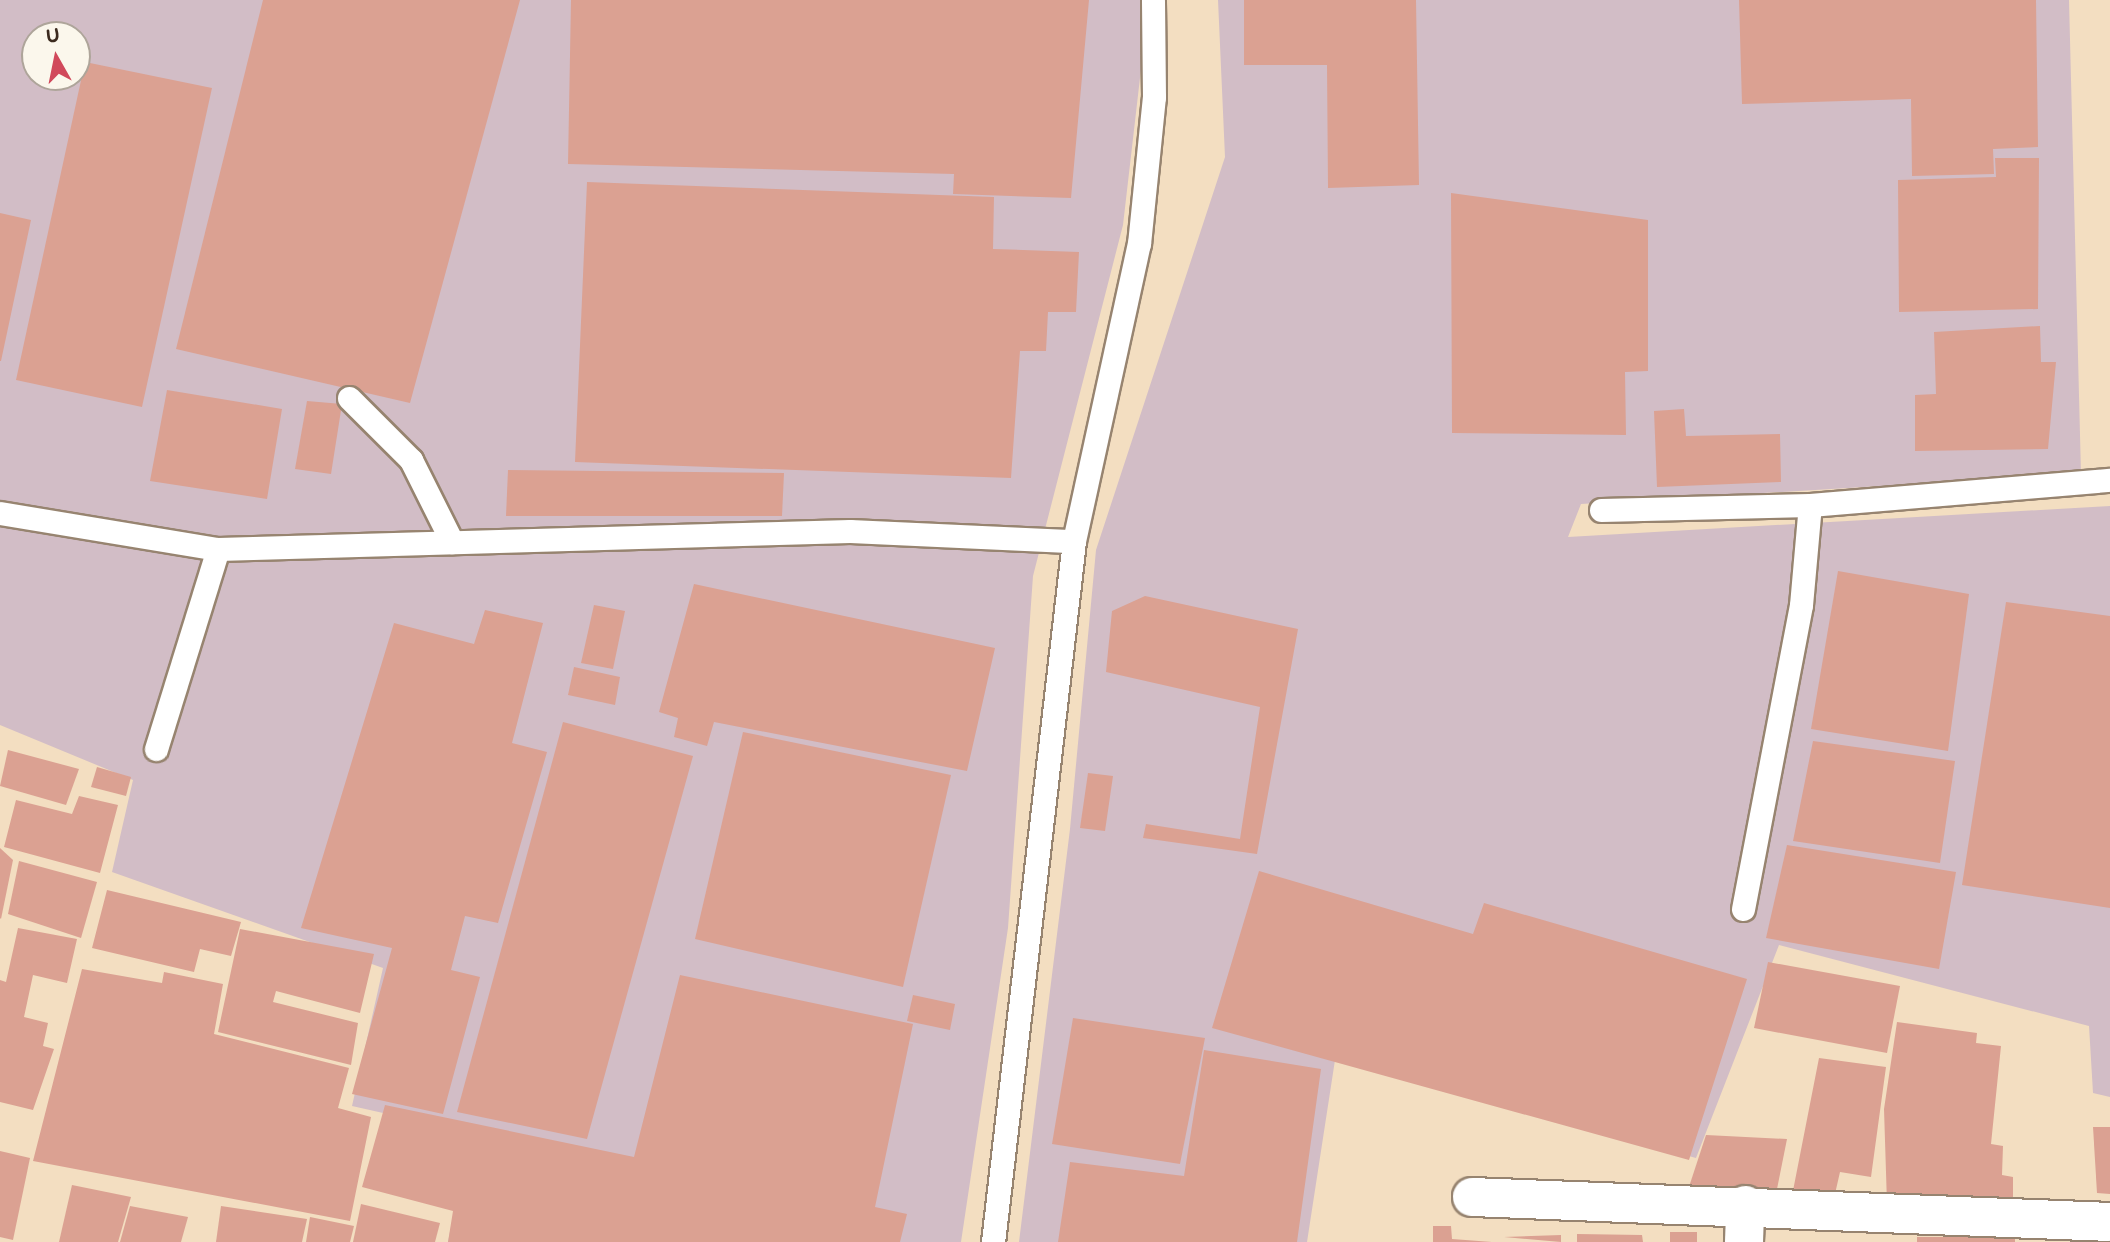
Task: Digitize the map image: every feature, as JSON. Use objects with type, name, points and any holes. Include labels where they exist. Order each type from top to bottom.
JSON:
[{"type":"street","points":[[1472,1197],[1744,1223],[2110,1222]]},
{"type":"lane","points":[[993,1242],[1074,541],[1139,244],[1154,97],[1153,0]]},
{"type":"lane","points":[[349,398],[411,460],[452,542]]},
{"type":"lane","points":[[1601,510],[1810,505],[2110,480]]},
{"type":"lane","points":[[1742,909],[1801,605],[1810,505]]},
{"type":"lane","points":[[0,513],[218,549],[850,531],[1074,541]]},
{"type":"lane","points":[[156,749],[218,549]]},
{"type":"shaded area","points":[[0,0],[1149,0],[1123,225],[1033,576],[1008,928],[961,1242],[448,1242],[454,1211],[392,1115],[352,1106],[383,968],[112,872],[133,780],[0,725]]},
{"type":"shaded area","points":[[1218,0],[2069,0],[2081,474],[1581,504],[1568,537],[2110,506],[2110,1097],[2093,1093],[2089,1026],[1779,945],[1696,1158],[1335,1060],[1307,1242],[1019,1242],[1070,829],[1096,550],[1225,157]]},
{"type":"building","points":[[263,0],[520,0],[410,403],[176,349]]},
{"type":"building","points":[[571,0],[1089,0],[1071,198],[953,194],[954,174],[568,164]]},
{"type":"building","points":[[1244,0],[1416,0],[1419,185],[1328,188],[1327,65],[1244,65]]},
{"type":"building","points":[[1739,0],[2036,0],[2038,147],[1993,149],[1994,174],[1912,176],[1911,99],[1742,104]]},
{"type":"building","points":[[91,63],[212,88],[142,407],[16,380],[79,91],[91,91]]},
{"type":"building","points":[[1995,158],[2039,158],[2038,309],[1899,312],[1898,180],[1996,177]]},
{"type":"building","points":[[587,182],[994,197],[993,249],[1079,252],[1076,312],[1048,312],[1046,351],[1020,351],[1011,478],[575,462]]},
{"type":"building","points":[[1451,193],[1648,220],[1648,371],[1625,372],[1626,435],[1452,433]]},
{"type":"building","points":[[0,213],[31,220],[1,361],[0,361]]},
{"type":"building","points":[[2040,326],[2041,362],[2056,362],[2048,449],[1915,451],[1915,395],[1936,394],[1934,332]]},
{"type":"building","points":[[167,390],[282,409],[267,499],[150,481]]},
{"type":"building","points":[[307,401],[342,404],[331,474],[295,469]]},
{"type":"building","points":[[1684,409],[1686,436],[1780,434],[1781,482],[1657,487],[1654,411]]},
{"type":"building","points":[[508,470],[784,473],[782,516],[506,516]]},
{"type":"building","points":[[1838,571],[1969,594],[1948,751],[1811,729]]},
{"type":"building","points":[[694,584],[995,648],[967,771],[714,722],[707,746],[674,737],[678,718],[659,712]]},
{"type":"building","points":[[1145,596],[1298,629],[1257,854],[1143,838],[1146,824],[1240,839],[1260,707],[1106,672],[1112,611]]},
{"type":"building","points":[[2006,602],[2110,616],[2110,908],[1962,885]]},
{"type":"building","points":[[594,605],[625,611],[613,669],[581,663]]},
{"type":"building","points":[[485,610],[543,623],[512,743],[547,752],[498,923],[465,916],[451,970],[480,977],[443,1114],[352,1094],[392,948],[301,928],[394,623],[474,644]]},
{"type":"building","points":[[574,667],[620,677],[615,705],[568,695]]},
{"type":"building","points":[[563,722],[693,756],[587,1139],[457,1112]]},
{"type":"building","points":[[743,732],[951,775],[903,987],[695,939]]},
{"type":"building","points":[[1813,741],[1955,761],[1940,863],[1793,841]]},
{"type":"building","points":[[8,750],[79,769],[66,805],[0,786]]},
{"type":"building","points":[[97,767],[131,777],[126,796],[91,787]]},
{"type":"building","points":[[1088,773],[1113,776],[1105,831],[1080,828]]},
{"type":"building","points":[[79,796],[118,805],[100,873],[4,847],[16,800],[72,814]]},
{"type":"building","points":[[1787,845],[1956,872],[1939,969],[1766,938]]},
{"type":"building","points":[[0,848],[13,860],[1,919],[0,918]]},
{"type":"building","points":[[19,861],[97,882],[81,938],[8,914]]},
{"type":"building","points":[[1259,871],[1473,934],[1484,903],[1747,979],[1689,1160],[1212,1028]]},
{"type":"building","points":[[107,890],[241,922],[231,956],[200,949],[194,972],[92,948]]},
{"type":"building","points":[[18,928],[77,939],[67,983],[33,975],[24,1017],[48,1023],[43,1046],[54,1049],[33,1110],[0,1102],[0,980],[6,982]]},
{"type":"building","points":[[240,929],[374,954],[360,1013],[276,991],[273,1002],[358,1023],[351,1065],[218,1032]]},
{"type":"building","points":[[1768,962],[1900,986],[1887,1053],[1754,1028]]},
{"type":"building","points":[[82,969],[162,983],[164,972],[223,984],[214,1034],[349,1068],[338,1108],[371,1117],[350,1221],[33,1161]]},
{"type":"building","points":[[680,975],[913,1024],[875,1207],[907,1214],[900,1242],[448,1242],[453,1211],[362,1187],[385,1105],[634,1157]]},
{"type":"building","points":[[913,995],[955,1004],[950,1030],[907,1021]]},
{"type":"building","points":[[1073,1018],[1205,1038],[1180,1164],[1052,1144]]},
{"type":"building","points":[[1897,1022],[1977,1033],[1976,1043],[2001,1046],[1991,1144],[2003,1146],[2002,1175],[2013,1177],[2013,1210],[1887,1204],[1884,1109]]},
{"type":"building","points":[[1204,1050],[1321,1069],[1297,1242],[1058,1242],[1070,1162],[1184,1176]]},
{"type":"building","points":[[1819,1058],[1886,1067],[1871,1177],[1840,1172],[1832,1207],[1790,1206]]},
{"type":"building","points":[[2093,1127],[2110,1127],[2110,1194],[2097,1193]]},
{"type":"building","points":[[1706,1135],[1787,1139],[1774,1204],[1685,1199]]},
{"type":"building","points":[[0,1151],[30,1158],[13,1240],[0,1237]]},
{"type":"building","points":[[72,1185],[131,1197],[118,1242],[59,1242]]},
{"type":"building","points":[[361,1204],[440,1223],[435,1242],[353,1242]]},
{"type":"building","points":[[130,1206],[188,1217],[181,1242],[120,1242]]},
{"type":"building","points":[[221,1206],[307,1219],[302,1242],[216,1242]]},
{"type":"building","points":[[310,1217],[354,1226],[350,1242],[306,1242]]},
{"type":"building","points":[[1433,1226],[1451,1226],[1452,1239],[1492,1242],[1433,1242]]},
{"type":"building","points":[[1670,1232],[1697,1232],[1697,1242],[1670,1242]]},
{"type":"building","points":[[1955,1232],[1972,1232],[1972,1238],[2015,1237],[2015,1242],[1917,1242],[1917,1237],[1956,1237]]},
{"type":"building","points":[[1577,1234],[1642,1235],[1643,1242],[1577,1242]]},
{"type":"building","points":[[1561,1235],[1561,1242],[1504,1237]]}]
